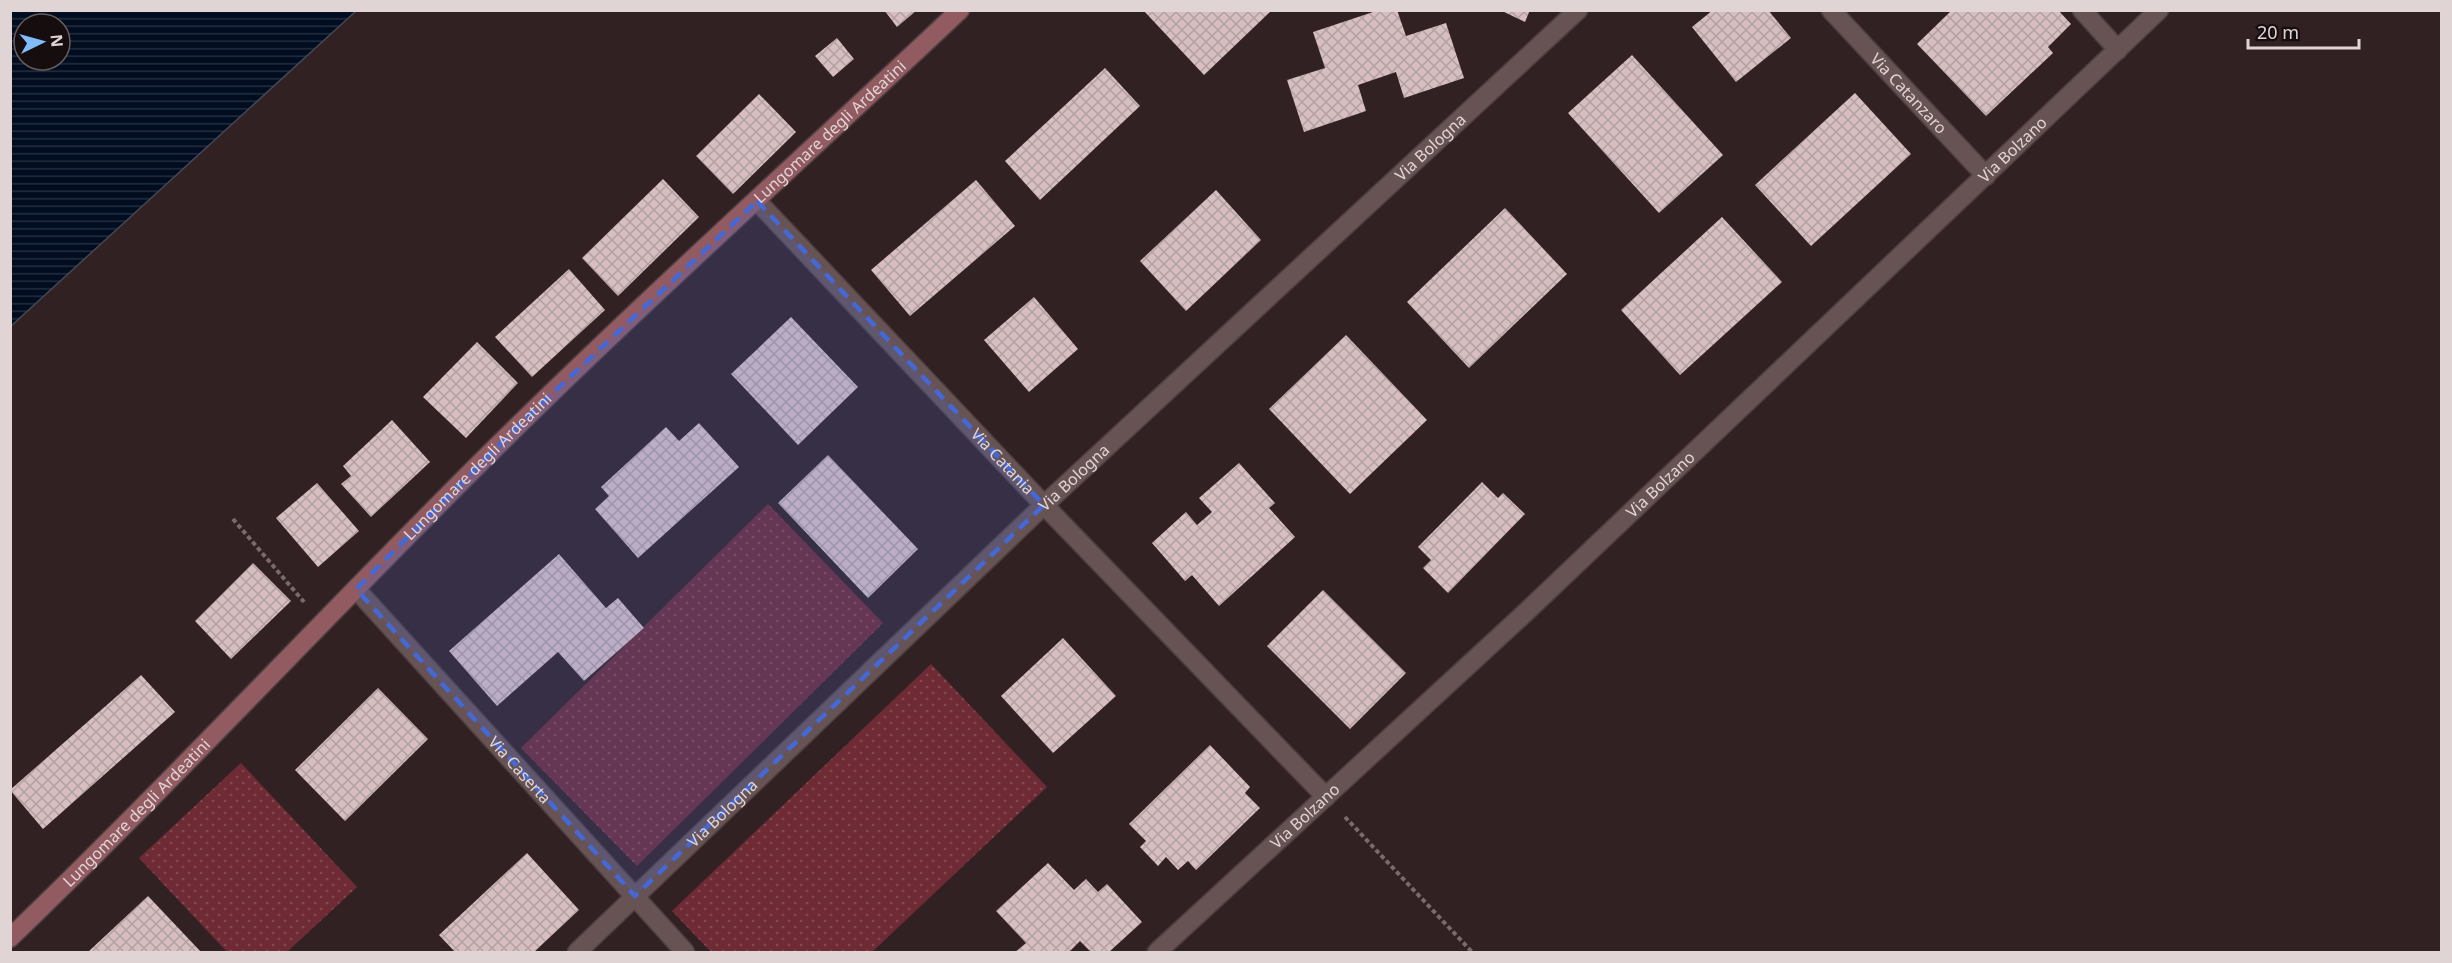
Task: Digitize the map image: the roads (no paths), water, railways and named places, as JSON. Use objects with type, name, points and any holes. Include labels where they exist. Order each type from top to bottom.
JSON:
[{"type":"main road","name":"Lungomare degli Ardeatini","points":[[10,938],[95,857],[322,623],[520,424],[960,10]]},
{"type":"street","name":"Via Bologna","points":[[577,952],[1044,505],[1578,10]]},
{"type":"street","name":"Via Catanzaro","points":[[1831,10],[1986,176]]},
{"type":"street","points":[[2082,10],[2118,50]]},
{"type":"street","name":"Via Bolzano","points":[[1157,952],[1525,613],[2159,10]]},
{"type":"street","name":"Via Catania","points":[[757,201],[1044,505],[1326,796]]},
{"type":"street","name":"Via Caserta","points":[[356,589],[685,952]]},
{"type":"water","points":[[11,10],[356,11],[11,326]]}]
